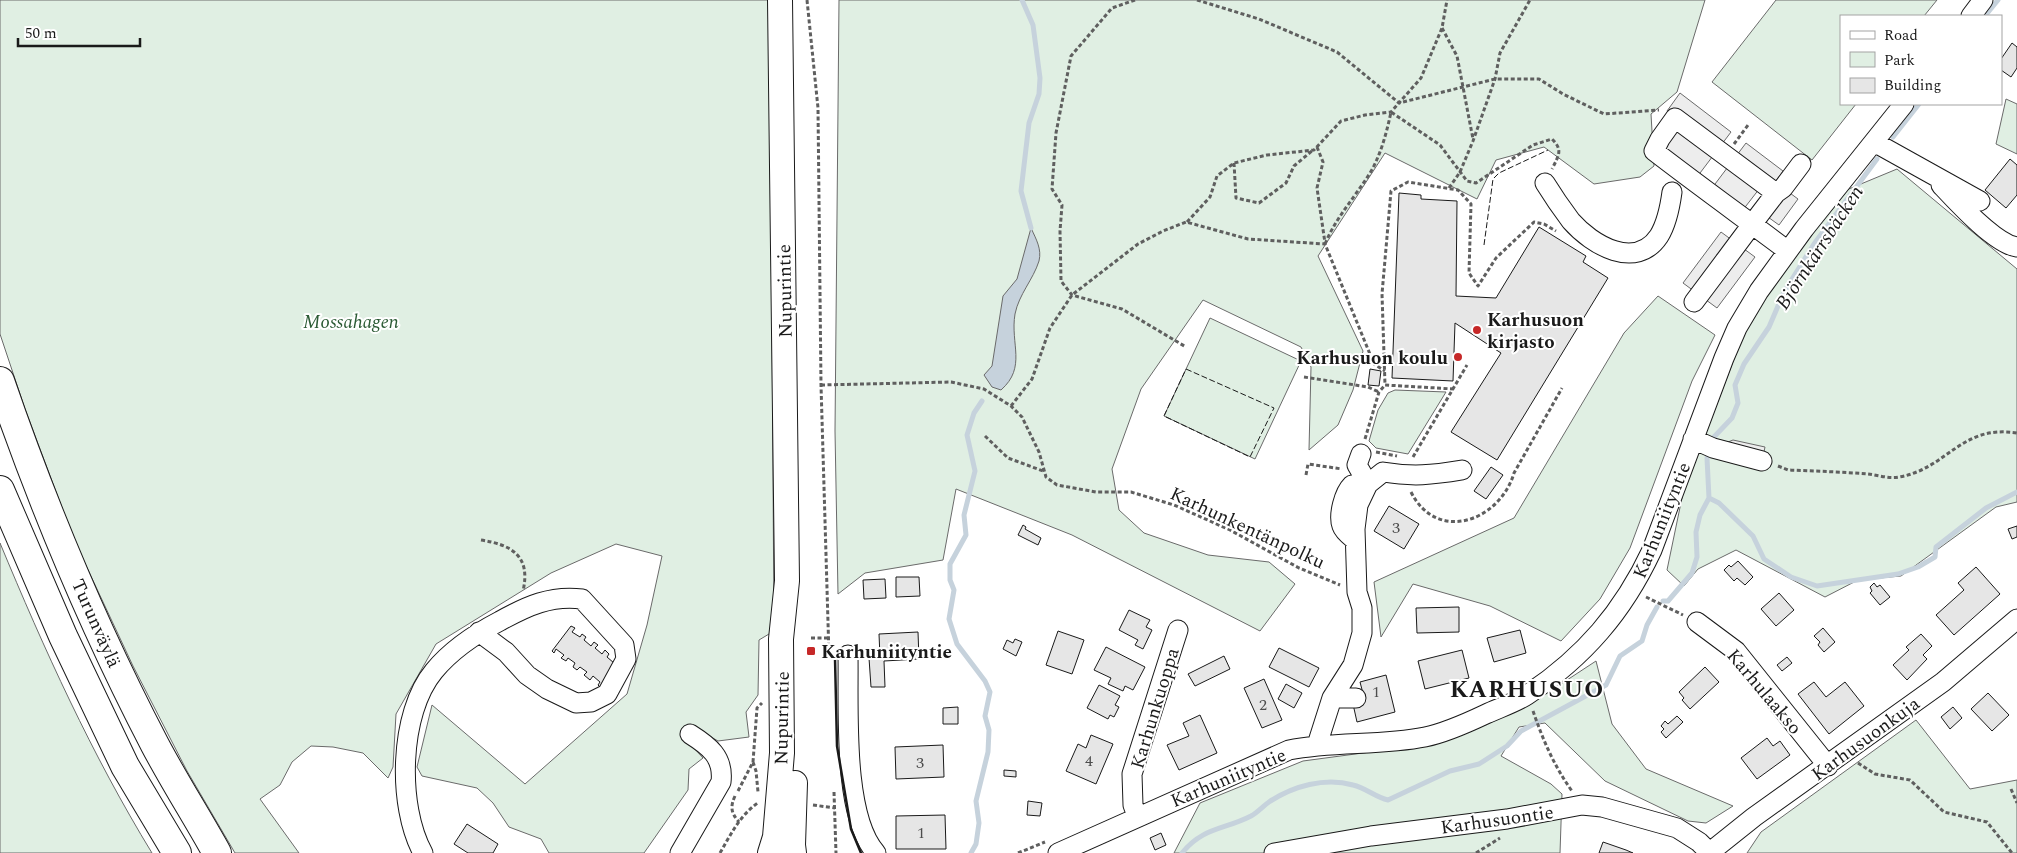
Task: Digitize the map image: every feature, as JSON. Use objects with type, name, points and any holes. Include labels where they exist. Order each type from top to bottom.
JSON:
[{"type":"highway","name":"Turunväylä","points":[[0,381],[33,477],[96,622],[155,745],[217,853]]},
{"type":"highway","name":"Turunväylä","points":[[0,490],[63,636],[125,766],[176,853]]},
{"type":"main road","name":"Nupurintie","points":[[770,853],[775,838],[782,752],[781,639],[787,582],[780,0]]},
{"type":"main road","name":"Nupurintie","points":[[787,582],[796,637],[794,853]]},
{"type":"street","points":[[1972,15],[1983,0]]},
{"type":"street","name":"Karhuniityntie","points":[[1054,846],[1137,816],[1273,756],[1317,744],[1386,743],[1427,736],[1471,721],[1526,696],[1580,653],[1600,632],[1632,590],[1652,550],[1737,328],[1759,291],[1788,251],[1903,105]]},
{"type":"street","points":[[1776,193],[1675,118],[1654,151],[1788,251]]},
{"type":"street","points":[[1874,142],[1980,201]]},
{"type":"street","points":[[1694,302],[1776,193],[1783,188],[1801,164]]},
{"type":"street","points":[[1928,171],[1963,209],[1998,237],[2017,247]]},
{"type":"street","points":[[1545,183],[1572,222],[1592,239],[1613,252],[1640,252],[1658,237],[1669,210],[1672,192]]},
{"type":"street","points":[[1694,439],[1713,448],[1762,461]]},
{"type":"street","points":[[1361,454],[1357,465],[1368,484]]},
{"type":"street","points":[[1317,744],[1332,698],[1353,665],[1362,633],[1362,608],[1357,592],[1355,540],[1358,505],[1368,484],[1383,472],[1410,477],[1432,476],[1462,470]]},
{"type":"street","points":[[422,852],[410,811],[405,773],[406,744],[416,705],[432,673],[454,650],[479,632],[518,611],[549,599],[565,597],[582,599],[624,645],[626,658],[607,694],[591,702],[576,703],[547,689],[527,675],[506,652],[479,632]]},
{"type":"street","name":"Karhusuonkuja","points":[[1710,853],[1754,817],[1828,766],[1943,682],[2017,619]]},
{"type":"street","name":"Karhulaakso","points":[[1697,622],[1736,651],[1828,766]]},
{"type":"street","name":"Karhunkuoppa","points":[[1137,816],[1133,805],[1132,774],[1178,630]]},
{"type":"street","points":[[848,655],[848,751],[861,825],[866,840],[876,853]]},
{"type":"street","points":[[1332,698],[1356,698]]},
{"type":"street","points":[[680,853],[721,782],[722,774],[718,757],[690,734]]},
{"type":"street","name":"Karhusuontie","points":[[1274,853],[1372,836],[1508,819],[1582,805],[1602,807],[1676,828],[1699,842],[1710,853]]},
{"type":"path","points":[[807,0],[818,108],[821,385],[830,666]]},
{"type":"path","points":[[1135,0],[1112,8],[1071,56],[1056,133],[1052,189],[1062,205],[1060,231],[1062,281],[1072,295],[1122,309],[1186,347]]},
{"type":"path","points":[[1197,0],[1259,18],[1338,52],[1399,103]]},
{"type":"path","points":[[1325,244],[1333,224],[1373,167],[1386,135],[1391,112],[1421,78],[1442,28],[1447,0]]},
{"type":"path","points":[[1448,189],[1460,172],[1473,141],[1495,79],[1500,53],[1530,0]]},
{"type":"path","points":[[1442,28],[1457,56],[1464,85],[1473,141]]},
{"type":"path","points":[[1399,103],[1464,85],[1495,79],[1539,79],[1563,94],[1604,114],[1662,110],[1675,118]]},
{"type":"path","points":[[1234,163],[1236,198],[1259,204],[1286,183],[1294,166],[1315,148],[1340,121],[1365,115],[1391,112],[1440,146],[1467,181],[1476,183],[1533,145],[1552,139],[1559,146],[1560,153],[1545,183]]},
{"type":"path","points":[[1011,406],[1032,379],[1050,328],[1072,295],[1138,244],[1186,222],[1210,197],[1217,176],[1234,163],[1267,155],[1315,148]]},
{"type":"path","points":[[1315,148],[1323,162],[1317,188],[1325,244],[1374,364],[1384,371]]},
{"type":"path","points":[[1361,454],[1379,392],[1385,385],[1382,294],[1391,191],[1408,182],[1458,190],[1471,204],[1469,273],[1478,286],[1496,258]]},
{"type":"path","points":[[1186,222],[1248,239],[1325,244]]},
{"type":"path","points":[[1410,463],[1467,366]]},
{"type":"path","points":[[1304,377],[1368,387],[1379,392]]},
{"type":"path","points":[[821,385],[951,382],[984,389],[1011,406],[1028,426],[1044,471]]},
{"type":"path","points":[[1385,385],[1454,389]]},
{"type":"path","points":[[1410,489],[1421,509],[1431,516],[1452,521],[1463,521],[1484,513],[1502,499],[1510,488],[1514,473],[1562,388]]},
{"type":"path","points":[[1762,461],[1788,470],[1897,478],[1915,473],[1932,464],[1970,437],[1989,432],[2017,433]]},
{"type":"path","points":[[985,436],[1008,458],[1044,471]]},
{"type":"path","points":[[1306,475],[1308,464],[1342,469]]},
{"type":"path","name":"Karhunkentänpolku","points":[[1044,471],[1046,477],[1057,485],[1096,492],[1131,492],[1174,504],[1230,530],[1299,568],[1357,592]]},
{"type":"path","points":[[481,540],[497,543],[512,549],[520,558],[525,568],[526,579],[518,611]]},
{"type":"path","points":[[1632,590],[1697,622]]},
{"type":"path","points":[[811,638],[828,638]]},
{"type":"path","points":[[739,822],[733,816],[731,807],[753,762],[757,708],[761,704],[768,702]]},
{"type":"path","points":[[1534,712],[1540,732],[1559,772]]},
{"type":"path","points":[[1844,754],[1875,774],[1910,780],[1944,812],[1987,822],[2012,853]]},
{"type":"path","points":[[753,762],[756,771],[758,795]]},
{"type":"path","points":[[834,789],[836,853]]},
{"type":"path","points":[[2011,789],[2017,803]]},
{"type":"path","points":[[720,853],[749,809],[764,801]]},
{"type":"path","points":[[806,804],[835,808]]},
{"type":"path","points":[[1018,853],[1054,846]]},
{"type":"green space","name":"Mossahagen","points":[[0,0],[770,0],[774,631],[759,640],[758,695],[746,712],[749,737],[718,741],[692,726],[685,738],[703,758],[689,769],[688,790],[644,853],[549,853],[541,839],[509,827],[493,803],[477,788],[422,776],[417,767],[432,705],[525,784],[627,694],[647,625],[662,556],[616,544],[551,573],[436,644],[396,714],[393,767],[388,778],[363,753],[333,747],[311,746],[292,762],[280,785],[260,799],[299,853],[235,853],[187,771],[133,666],[74,540],[25,409],[0,334]]},
{"type":"green space","points":[[839,0],[1705,0],[1677,92],[1651,114],[1654,166],[1640,177],[1594,184],[1544,147],[1496,160],[1477,199],[1385,153],[1318,256],[1363,351],[1353,390],[1338,425],[1309,450],[1311,367],[1301,347],[1203,300],[1141,389],[1112,469],[1119,510],[1144,533],[1208,555],[1269,562],[1295,584],[1260,631],[1072,535],[956,489],[943,560],[865,573],[838,594],[835,431]]},
{"type":"green space","points":[[1776,0],[1937,0],[1925,15],[1840,15],[1840,105],[1855,105],[1812,160],[1712,82]]},
{"type":"green space","points":[[2006,99],[2017,104],[2017,154],[1996,144]]},
{"type":"green space","points":[[1897,169],[2017,269],[2017,502],[1996,507],[1901,576],[1858,580],[1825,597],[1736,550],[1698,569],[1684,586],[1667,570],[1683,493],[1750,317],[1844,191]]},
{"type":"green space","points":[[1658,296],[1715,335],[1692,381],[1630,548],[1600,599],[1561,641],[1490,606],[1413,584],[1381,637],[1374,582],[1514,518],[1624,333]]},
{"type":"green space","points":[[1210,318],[1301,361],[1255,459],[1164,416]]},
{"type":"green space","points":[[1395,390],[1446,392],[1408,454],[1376,448],[1369,441],[1378,410],[1388,393]]},
{"type":"green space","points":[[0,543],[34,622],[89,740],[152,853],[0,853]]},
{"type":"green space","points":[[1596,661],[1612,724],[1646,769],[1733,806],[1706,823],[1688,821],[1605,781],[1545,723],[1519,727],[1501,756],[1551,784],[1562,794],[1560,853],[1174,853],[1200,803],[1303,761],[1430,744],[1535,701]]},
{"type":"green space","points":[[1916,720],[1970,789],[2017,780],[2017,853],[1747,853],[1761,832]]},
{"type":"shaded area","points":[[1680,93],[1731,132],[1694,181],[1659,154],[1675,118],[1667,111]]},
{"type":"shaded area","points":[[1746,143],[1783,171],[1775,182],[1798,199],[1779,225],[1761,212],[1775,193],[1763,184],[1739,215],[1709,192]]},
{"type":"shaded area","points":[[1031,228],[1037,240],[1040,257],[1017,307],[1014,325],[1016,364],[1009,381],[1001,390],[992,387],[984,375],[992,366],[1003,296],[1017,279]]},
{"type":"shaded area","points":[[1721,232],[1755,257],[1717,308],[1683,283]]},
{"type":"shaded area","points":[[1733,440],[1765,447],[1762,461],[1713,448]]},
{"type":"building","points":[[2012,43],[2017,47],[2017,68],[2011,77],[2002,71],[2002,58]]},
{"type":"building","points":[[2010,159],[2017,165],[2017,195],[2006,208],[1985,190]]},
{"type":"building","points":[[1399,193],[1421,195],[1421,199],[1457,201],[1456,296],[1496,298],[1539,227],[1586,256],[1583,262],[1608,278],[1497,460],[1451,432],[1501,353],[1455,323],[1453,381],[1392,378]]},
{"type":"building","points":[[1370,369],[1381,371],[1379,386],[1368,385]]},
{"type":"building","points":[[1491,467],[1503,475],[1486,499],[1474,491]]},
{"type":"building","points":[[1389,506],[1419,524],[1404,549],[1374,531]]},
{"type":"building","points":[[1023,525],[1026,527],[1025,529],[1041,538],[1038,545],[1018,535]]},
{"type":"building","points":[[2017,526],[2017,537],[2012,539],[2008,529]]},
{"type":"building","points":[[1738,561],[1753,577],[1745,585],[1737,578],[1734,581],[1724,570],[1729,565],[1731,567]]},
{"type":"building","points":[[1976,567],[2000,594],[1954,635],[1936,615],[1964,590],[1958,583]]},
{"type":"building","points":[[896,577],[919,577],[920,596],[896,597]]},
{"type":"building","points":[[885,579],[886,598],[864,599],[863,580]]},
{"type":"building","points":[[1874,583],[1877,587],[1880,585],[1890,597],[1880,605],[1870,593],[1872,591],[1870,587]]},
{"type":"building","points":[[1779,593],[1794,610],[1776,626],[1761,609]]},
{"type":"building","points":[[1459,607],[1459,632],[1417,633],[1416,608]]},
{"type":"building","points":[[1129,610],[1150,620],[1146,627],[1152,630],[1143,649],[1135,645],[1138,640],[1119,630]]},
{"type":"building","points":[[571,626],[575,628],[572,632],[580,637],[582,634],[586,637],[584,640],[591,646],[594,642],[598,645],[595,648],[602,654],[605,650],[609,654],[607,657],[614,663],[619,661],[600,687],[598,685],[600,682],[593,676],[590,680],[584,675],[587,672],[580,667],[577,670],[573,667],[575,663],[568,658],[566,661],[561,658],[564,655],[556,649],[554,653],[552,651]]},
{"type":"building","points":[[1823,628],[1835,642],[1824,652],[1818,645],[1820,642],[1814,636]]},
{"type":"building","points":[[1520,630],[1526,653],[1494,662],[1487,638]]},
{"type":"building","points":[[1058,631],[1084,640],[1072,674],[1046,665]]},
{"type":"building","points":[[918,632],[919,659],[884,661],[885,687],[871,687],[869,658],[880,657],[879,634]]},
{"type":"building","points":[[1921,634],[1932,646],[1923,655],[1927,659],[1907,680],[1893,665],[1909,650],[1906,647]]},
{"type":"building","points":[[1015,639],[1022,642],[1016,656],[1003,649],[1007,640],[1013,643]]},
{"type":"building","points":[[1106,647],[1145,667],[1133,690],[1125,686],[1123,691],[1108,684],[1111,678],[1094,670]]},
{"type":"building","points":[[1279,648],[1319,668],[1309,687],[1269,667]]},
{"type":"building","points":[[1462,650],[1469,678],[1425,689],[1418,661]]},
{"type":"building","points":[[1224,656],[1230,669],[1195,686],[1188,674]]},
{"type":"building","points":[[1787,657],[1792,663],[1782,671],[1777,665]]},
{"type":"building","points":[[1705,667],[1719,682],[1690,709],[1682,700],[1684,698],[1679,692]]},
{"type":"building","points":[[1386,675],[1395,712],[1357,722],[1353,704],[1365,701],[1360,682]]},
{"type":"building","points":[[1264,679],[1282,720],[1262,728],[1244,688]]},
{"type":"building","points":[[1814,682],[1826,697],[1845,682],[1864,706],[1829,734],[1798,694]]},
{"type":"building","points":[[1286,684],[1302,693],[1294,708],[1278,699]]},
{"type":"building","points":[[1099,685],[1120,696],[1115,705],[1119,707],[1114,717],[1110,715],[1108,719],[1087,708]]},
{"type":"building","points":[[1988,693],[2009,715],[1992,731],[1971,709]]},
{"type":"building","points":[[958,707],[958,724],[943,724],[943,708]]},
{"type":"building","points":[[1953,707],[1962,718],[1950,729],[1941,717]]},
{"type":"building","points":[[1200,715],[1217,753],[1179,770],[1167,745],[1189,736],[1183,723]]},
{"type":"building","points":[[1677,716],[1683,722],[1666,738],[1661,732],[1664,729],[1661,726],[1665,721],[1668,724]]},
{"type":"building","points":[[1091,735],[1113,744],[1096,784],[1066,771],[1078,744],[1086,748]]},
{"type":"building","points":[[1767,738],[1773,746],[1780,741],[1790,755],[1757,779],[1741,758]]},
{"type":"building","points":[[943,745],[944,777],[896,779],[895,747]]},
{"type":"building","points":[[1004,770],[1016,771],[1016,777],[1004,776]]},
{"type":"building","points":[[1028,801],[1042,803],[1040,816],[1027,815]]},
{"type":"building","points":[[945,815],[946,849],[896,849],[896,816]]},
{"type":"building","points":[[467,824],[498,844],[493,853],[468,853],[454,844]]},
{"type":"building","points":[[1161,833],[1166,845],[1155,850],[1150,838]]},
{"type":"building","points":[[1603,842],[1626,850],[1633,853],[1599,853]]},
{"type":"waterway","points":[[1022,0],[1033,25],[1040,78],[1039,94],[1029,123],[1021,191],[1031,228]]},
{"type":"waterway","name":"Björnkärrsbäcken","points":[[1986,15],[1998,0]]},
{"type":"waterway","name":"Björnkärrsbäcken","points":[[1893,137],[1918,105]]},
{"type":"waterway","name":"Björnkärrsbäcken","points":[[1712,439],[1732,418],[1738,403],[1735,385],[1744,364],[1769,327],[1784,292],[1814,244],[1877,159]]},
{"type":"waterway","points":[[971,853],[976,844],[979,823],[976,801],[988,752],[989,730],[985,716],[990,692],[985,681],[957,644],[949,619],[954,590],[950,580],[950,564],[966,535],[964,515],[975,471],[967,435],[974,413],[982,401]]},
{"type":"waterway","name":"Björnkärrsbäcken","points":[[1663,601],[1668,601],[1692,573],[1697,557],[1696,532],[1700,515],[1709,498],[1707,458]]},
{"type":"waterway","points":[[1709,498],[1719,503],[1753,536],[1764,559],[1791,577],[1817,586],[1898,574],[1918,567],[1935,557],[1936,547],[1986,508],[2017,492]]},
{"type":"waterway","name":"Björnkärrsbäcken","points":[[1182,853],[1198,838],[1251,816],[1278,796],[1299,787],[1320,783],[1342,783],[1358,786],[1388,800],[1450,771],[1479,764],[1507,746],[1521,731],[1606,685],[1620,656],[1642,641],[1647,625],[1657,607]]},
{"type":"fence","points":[[1484,245],[1493,179],[1499,173],[1548,150]]},
{"type":"fence","points":[[1186,369],[1274,408],[1250,457],[1164,416],[1186,369]]},
{"type":"wall","points":[[835,658],[837,746],[851,829],[861,853]]},
{"type":"place","name":"Karhusuon kirjasto","points":[[1477,330]]},
{"type":"place","name":"Karhusuon koulu","points":[[1458,357]]},
{"type":"place","name":"Karhuniityntie","points":[[811,651]]},
{"type":"district","name":"KARHUSUO","points":[[1527,689]]}]
